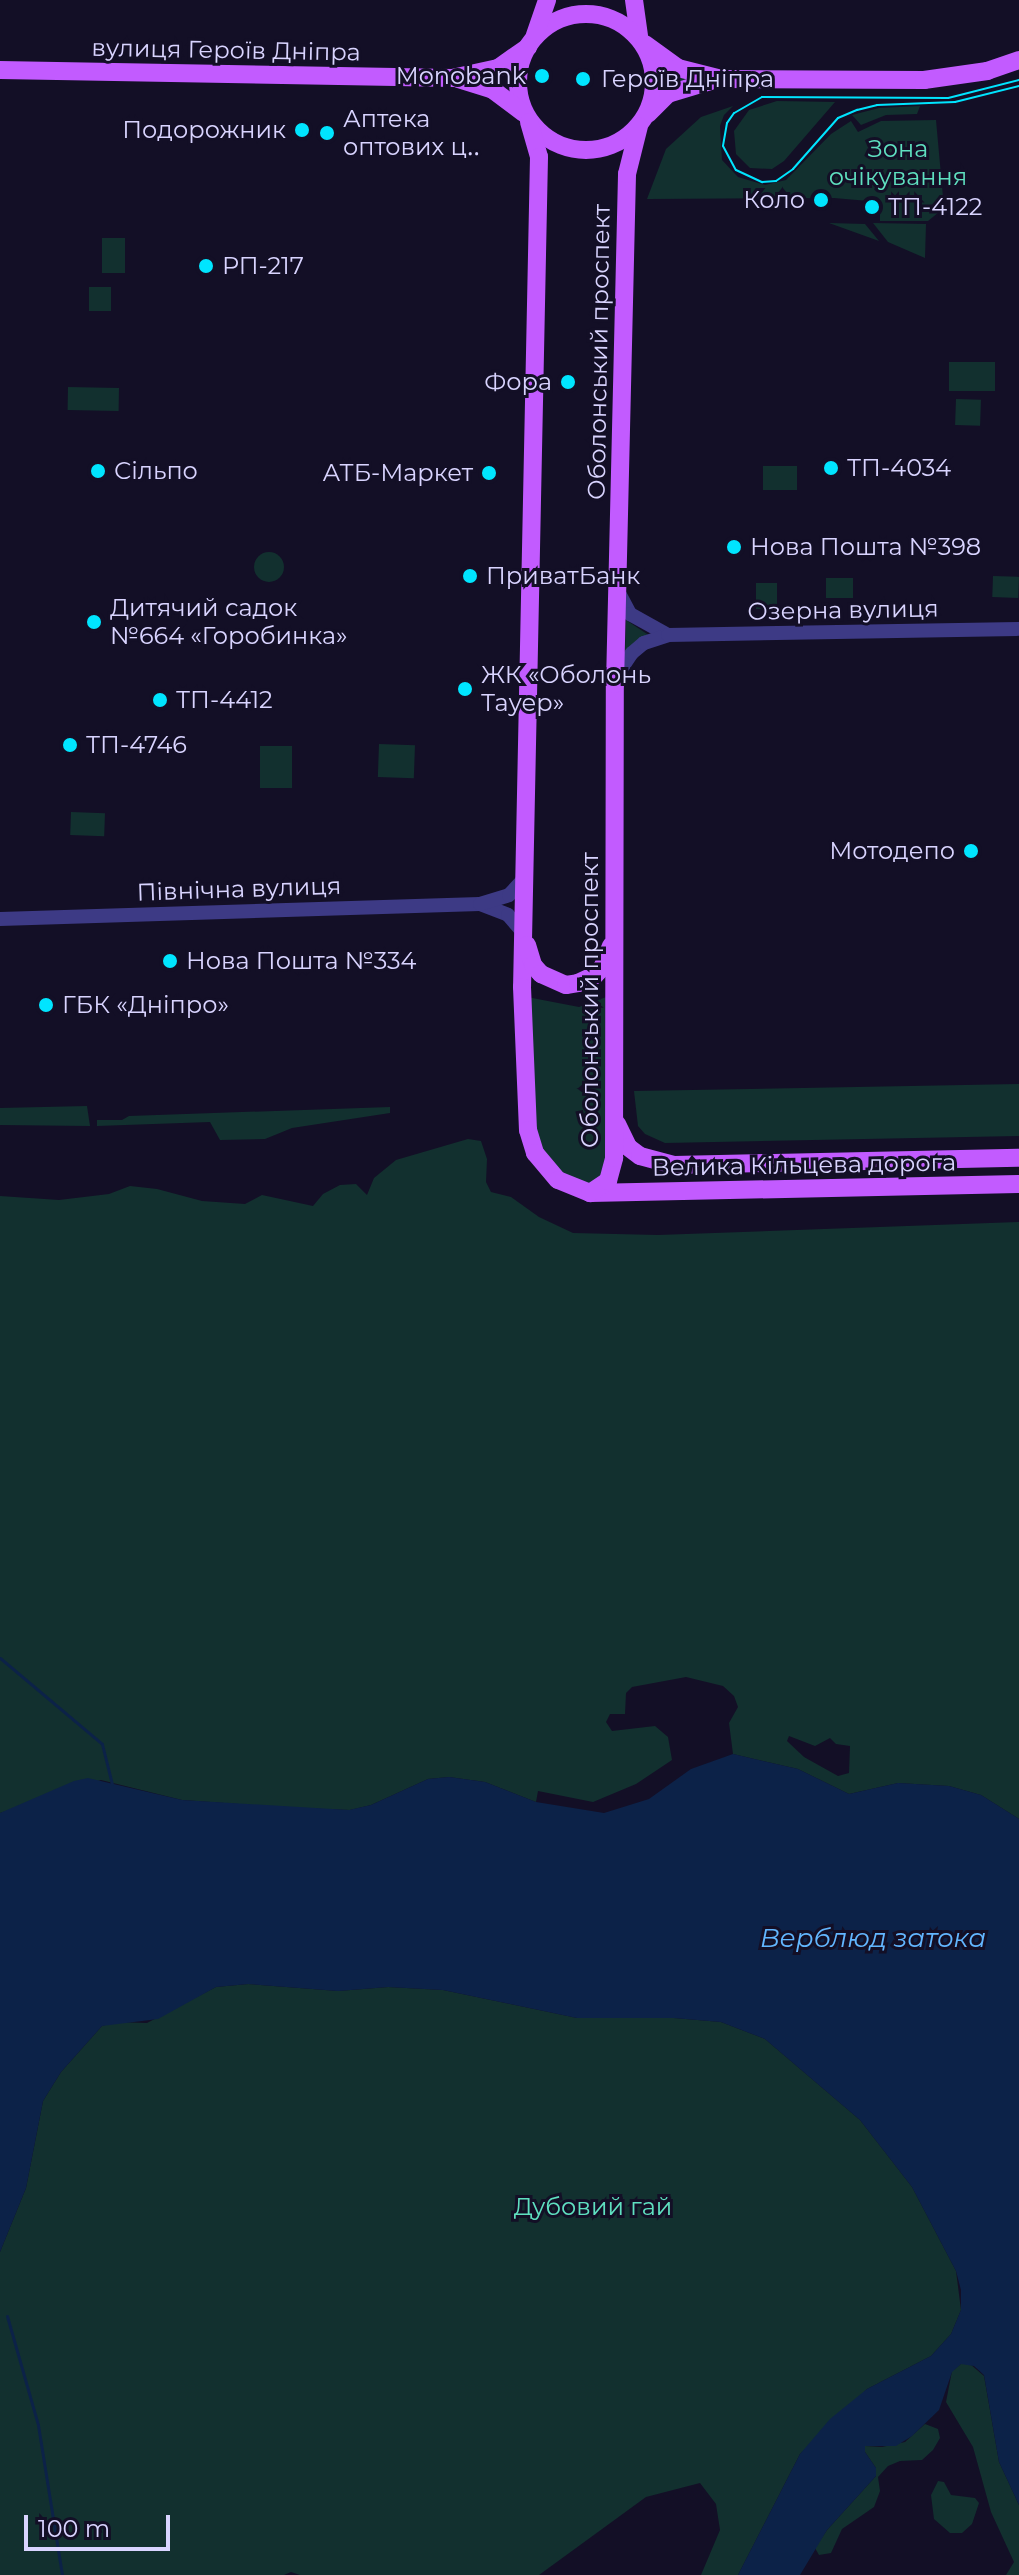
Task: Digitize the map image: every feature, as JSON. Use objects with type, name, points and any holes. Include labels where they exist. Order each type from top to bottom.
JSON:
[{"type":"main road","points":[[547,0],[518,76],[527,118],[549,141],[580,151],[598,150],[620,142],[668,94],[696,83],[722,79],[930,80],[987,71],[1019,60]]},
{"type":"main road","points":[[634,0],[653,84],[642,121]]},
{"type":"main road","points":[[531,42],[564,18],[589,15],[622,23],[678,68],[722,79]]},
{"type":"main road","name":"вулиця Героїв Дніпра","points":[[0,70],[452,78],[487,72],[510,62],[531,42]]},
{"type":"main road","name":"вулиця Героїв Дніпра","points":[[452,78],[493,90],[527,118]]},
{"type":"main road","name":"Оболонський проспект","points":[[527,118],[539,157],[522,881],[524,1088],[531,1144],[550,1174],[564,1184],[590,1193],[604,1185],[613,1170],[615,678],[627,174],[642,121]]},
{"type":"main road","points":[[523,932],[533,965],[552,981],[566,985],[589,979],[602,968],[614,931]]},
{"type":"main road","name":"Велика Кільцева дорога","points":[[615,1117],[620,1134],[640,1156],[674,1165],[1019,1158]]},
{"type":"main road","name":"Велика Кільцева дорога","points":[[590,1193],[1019,1184]]},
{"type":"street","points":[[618,588],[630,614],[668,635]]},
{"type":"street","name":"Озерна вулиця","points":[[668,635],[1019,629]]},
{"type":"street","points":[[615,678],[633,651],[668,635]]},
{"type":"street","name":"Північна вулиця","points":[[0,919],[480,904],[509,895],[522,881]]},
{"type":"street","name":"Північна вулиця","points":[[480,904],[508,915],[523,932]]},
{"type":"green space","points":[[656,59],[691,78],[656,95]]},
{"type":"green space","points":[[777,101],[835,102],[784,161],[772,169],[750,168],[736,154],[734,131],[749,110]]},
{"type":"green space","name":"Зона очікування","points":[[733,106],[724,115],[720,126],[722,160],[738,177],[765,185],[786,180],[831,134],[851,121],[858,132],[881,121],[936,120],[944,208],[928,221],[880,221],[880,202],[834,198],[647,199],[666,149],[701,117]]},
{"type":"green space","points":[[920,106],[917,114],[886,115],[861,125],[852,115],[879,108]]},
{"type":"green space","points":[[829,223],[865,224],[879,241]]},
{"type":"green space","points":[[873,223],[926,224],[925,258],[888,242]]},
{"type":"green space","points":[[102,238],[125,238],[125,273],[102,273]]},
{"type":"green space","points":[[89,287],[111,287],[111,311],[89,311]]},
{"type":"green space","points":[[949,362],[995,362],[995,391],[949,391]]},
{"type":"green space","points":[[68,387],[119,388],[119,411],[68,410]]},
{"type":"green space","points":[[956,399],[981,400],[980,426],[955,425]]},
{"type":"green space","points":[[763,466],[797,466],[797,490],[763,490]]},
{"type":"green space","points":[[269,552],[280,556],[284,567],[280,578],[269,582],[258,578],[254,567],[258,556]]},
{"type":"green space","points":[[993,576],[1019,577],[1018,598],[992,597]]},
{"type":"green space","points":[[826,578],[853,578],[853,598],[826,598]]},
{"type":"green space","points":[[756,583],[777,583],[777,609],[756,609]]},
{"type":"green space","points":[[626,620],[650,636],[625,652]]},
{"type":"green space","points":[[379,744],[415,745],[414,778],[378,777]]},
{"type":"green space","points":[[260,746],[292,746],[292,788],[260,788]]},
{"type":"green space","points":[[71,812],[105,813],[104,836],[70,835]]},
{"type":"green space","points":[[609,996],[609,1163],[604,1178],[585,1185],[559,1171],[542,1151],[534,1125],[527,997],[579,1007]]},
{"type":"green space","points":[[1019,1084],[1019,1136],[665,1143],[645,1134],[638,1126],[634,1091]]},
{"type":"green space","points":[[87,1106],[90,1126],[0,1125],[0,1108]]},
{"type":"green space","points":[[390,1107],[390,1113],[292,1128],[265,1139],[220,1140],[210,1122],[97,1126],[97,1120],[122,1120],[129,1116]]},
{"type":"green space","points":[[468,1139],[481,1141],[487,1159],[486,1182],[491,1192],[511,1197],[539,1217],[573,1233],[658,1235],[1019,1222],[1019,1819],[981,1795],[949,1786],[898,1783],[849,1794],[798,1769],[733,1754],[729,1723],[738,1707],[734,1696],[723,1686],[686,1677],[632,1687],[626,1693],[625,1714],[610,1714],[606,1722],[612,1731],[655,1726],[668,1737],[672,1760],[636,1784],[593,1802],[538,1791],[536,1802],[485,1782],[449,1777],[428,1779],[371,1805],[350,1810],[297,1808],[182,1800],[101,1780],[0,1813],[0,1196],[59,1200],[109,1194],[130,1186],[157,1189],[202,1201],[245,1204],[262,1195],[313,1206],[323,1194],[340,1185],[356,1184],[367,1195],[374,1178],[396,1160]],"holes":[[[789,1736],[815,1746],[830,1738],[836,1744],[850,1746],[849,1773],[838,1776],[804,1757],[787,1741]]]},
{"type":"green space","name":"Дубовий гай","points":[[248,1984],[338,1991],[388,1987],[443,1990],[577,2018],[674,2018],[721,2022],[765,2039],[860,2120],[912,2187],[956,2271],[961,2310],[951,2334],[931,2356],[867,2389],[800,2454],[738,2575],[701,2575],[720,2530],[716,2504],[700,2483],[646,2497],[539,2575],[300,2575],[291,2572],[284,2575],[0,2575],[0,2252],[26,2188],[43,2101],[61,2072],[102,2026],[115,2022],[147,2023],[216,1987]]},
{"type":"green space","points":[[961,2364],[970,2364],[984,2376],[999,2462],[1019,2505],[1019,2575],[1006,2575],[1014,2562],[991,2512],[973,2447],[946,2402],[952,2371]]},
{"type":"green space","points":[[925,2424],[938,2429],[940,2438],[933,2450],[922,2460],[900,2461],[888,2466],[878,2477],[880,2491],[874,2507],[842,2529],[831,2553],[819,2555],[815,2548],[827,2530],[876,2476],[876,2468],[865,2452],[865,2446],[882,2447],[905,2442]]},
{"type":"green space","points":[[938,2481],[944,2482],[951,2495],[975,2498],[979,2503],[972,2524],[962,2533],[950,2533],[934,2519],[931,2495]]},
{"type":"water","name":"Верблюд затока","points":[[733,1754],[798,1769],[849,1794],[898,1783],[949,1786],[981,1795],[1019,1819],[1019,2505],[999,2462],[984,2375],[974,2366],[961,2364],[952,2372],[939,2410],[912,2436],[896,2446],[865,2446],[865,2452],[876,2468],[876,2476],[827,2530],[800,2575],[738,2575],[800,2454],[830,2419],[867,2389],[931,2356],[951,2334],[961,2310],[961,2290],[956,2271],[912,2187],[860,2120],[765,2039],[721,2022],[674,2018],[577,2018],[443,1990],[388,1987],[338,1991],[248,1984],[216,1987],[158,2019],[102,2026],[61,2072],[43,2101],[26,2188],[0,2252],[0,1813],[88,1778],[182,1800],[349,1810],[371,1805],[428,1779],[449,1777],[485,1782],[536,1802],[604,1813],[649,1799],[691,1769]]},
{"type":"waterway","points":[[0,1658],[102,1744],[112,1784]]},
{"type":"waterway","points":[[7,2316],[38,2425],[62,2575]]},
{"type":"tram line","points":[[1019,80],[948,98],[762,97],[734,113],[727,123],[723,146],[736,170],[762,182],[776,181],[793,169],[838,118],[857,110],[877,105],[955,102],[1019,86]]},
{"type":"place","name":"Monobank","points":[[542,76]]},
{"type":"place","name":"Героїв Дніпра","points":[[583,79]]},
{"type":"place","name":"Подорожник","points":[[302,130]]},
{"type":"place","name":"Аптека оптових ц‥","points":[[327,133]]},
{"type":"place","name":"Коло","points":[[821,200]]},
{"type":"place","name":"ТП-4122","points":[[872,207]]},
{"type":"place","name":"РП-217","points":[[206,266]]},
{"type":"place","name":"Фора","points":[[568,382]]},
{"type":"place","name":"ТП-4034","points":[[831,468]]},
{"type":"place","name":"Сільпо","points":[[98,471]]},
{"type":"place","name":"АТБ-Маркет","points":[[489,473]]},
{"type":"place","name":"Нова Пошта №398","points":[[734,547]]},
{"type":"place","name":"ПриватБанк","points":[[470,576]]},
{"type":"place","name":"Дитячий садок №664 «Горобинка»","points":[[94,622]]},
{"type":"place","name":"ЖК «Оболонь Тауер»","points":[[465,689]]},
{"type":"place","name":"ТП-4412","points":[[160,700]]},
{"type":"place","name":"ТП-4746","points":[[70,745]]},
{"type":"place","name":"Мотодепо","points":[[971,851]]},
{"type":"place","name":"Нова Пошта №334","points":[[170,961]]},
{"type":"place","name":"ГБК «Дніпро»","points":[[46,1005]]}]
